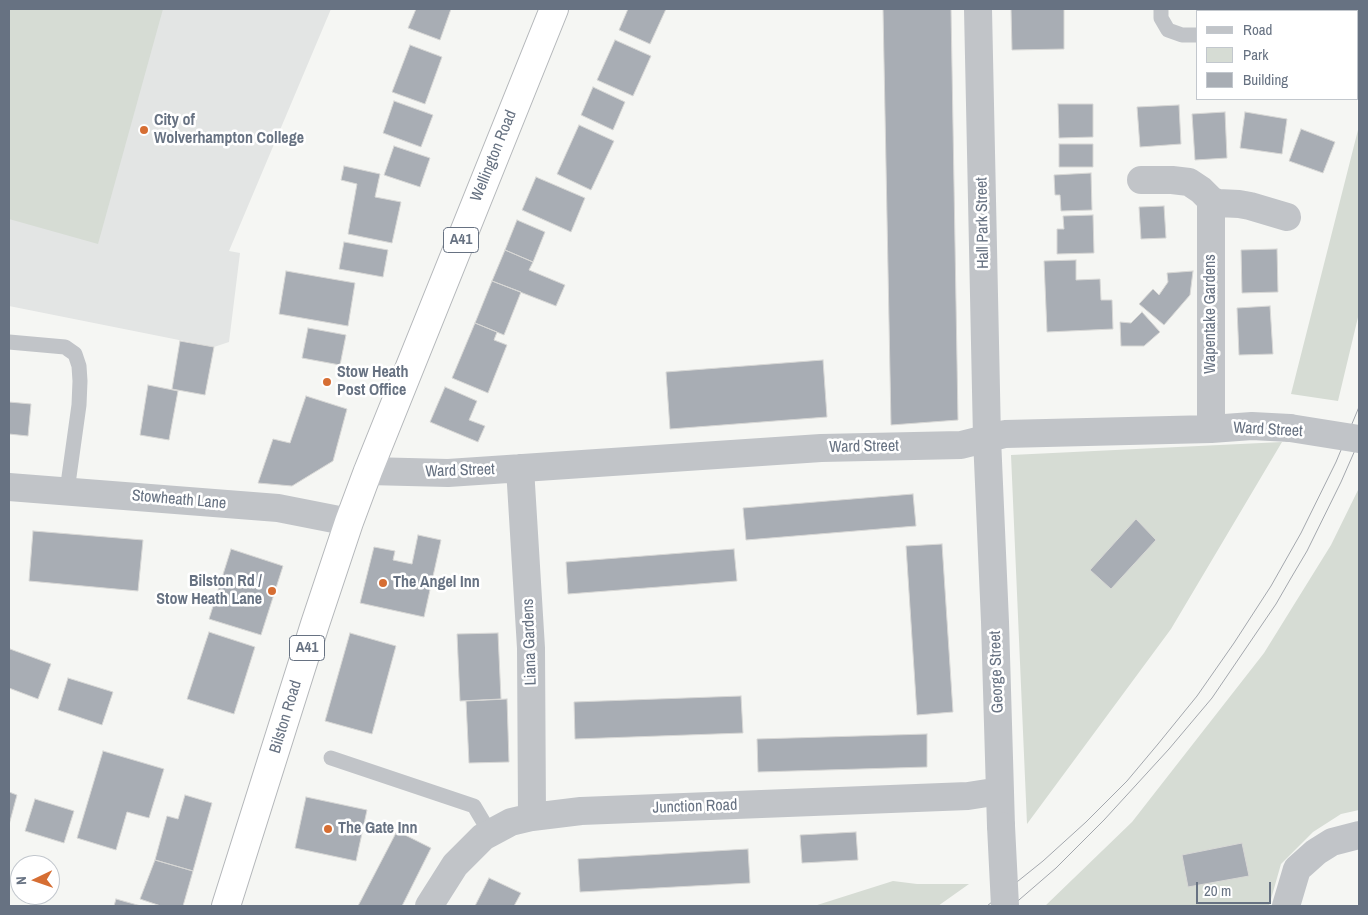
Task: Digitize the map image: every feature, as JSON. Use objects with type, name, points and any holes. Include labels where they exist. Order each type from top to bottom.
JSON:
[{"type":"highway","name":"Wellington Road","points":[[368,471],[554,9]]},
{"type":"highway","name":"Bilston Road","points":[[226,906],[317,617],[368,471]]},
{"type":"street","name":"Hall Park Street","points":[[978,9],[987,438]]},
{"type":"street","points":[[1141,180],[1189,182],[1211,200],[1218,203],[1250,206],[1287,217]]},
{"type":"street","name":"Wapentake Gardens","points":[[1211,200],[1211,428]]},
{"type":"street","name":"Ward Street","points":[[368,471],[448,473],[821,448],[961,445],[1005,434],[1252,426],[1290,428],[1359,439]]},
{"type":"street","name":"George Street","points":[[987,438],[1005,906]]},
{"type":"street","name":"Liana Gardens","points":[[520,468],[531,648],[532,817]]},
{"type":"street","name":"Stowheath Lane","points":[[9,487],[278,508],[349,522]]},
{"type":"street","name":"Junction Road","points":[[428,906],[455,865],[483,837],[511,822],[532,817],[581,811],[968,796],[1000,791]]},
{"type":"street","points":[[1286,906],[1297,870],[1316,852],[1332,842],[1359,835]]},
{"type":"lane","points":[[1161,9],[1161,18],[1168,30],[1182,36],[1196,35]]},
{"type":"lane","points":[[9,342],[65,347],[75,354],[79,366],[80,381],[67,491]]},
{"type":"lane","points":[[331,758],[474,806],[490,833]]},
{"type":"shaded area","name":"City of Wolverhampton College","points":[[9,9],[331,9],[229,251],[240,253],[229,342],[214,347],[9,306]]},
{"type":"green space","points":[[9,9],[163,9],[98,244],[9,219]]},
{"type":"green space","points":[[1359,9],[1359,79],[1358,10],[1320,10]]},
{"type":"green space","points":[[1359,126],[1359,313],[1338,401],[1291,394]]},
{"type":"green space","points":[[1282,442],[1171,629],[1027,824],[1011,455]]},
{"type":"green space","points":[[1359,488],[1359,810],[1341,814],[1313,832],[1281,864],[1269,906],[1045,906],[1132,822],[1264,653],[1331,545]]},
{"type":"green space","points":[[893,881],[917,884],[969,884],[938,906],[814,906]]},
{"type":"building","points":[[416,9],[451,9],[440,40],[408,28]]},
{"type":"building","points":[[628,9],[666,9],[650,44],[619,30]]},
{"type":"building","points":[[883,9],[951,9],[958,420],[891,425]]},
{"type":"building","points":[[1011,9],[1064,9],[1064,49],[1012,50]]},
{"type":"building","points":[[615,40],[651,56],[633,96],[597,80]]},
{"type":"building","points":[[410,45],[442,57],[425,104],[392,92]]},
{"type":"building","points":[[593,87],[625,102],[613,130],[581,115]]},
{"type":"building","points":[[394,101],[433,115],[421,147],[383,133]]},
{"type":"building","points":[[1058,104],[1093,104],[1093,137],[1059,138]]},
{"type":"building","points":[[1179,105],[1181,144],[1140,147],[1137,107]]},
{"type":"building","points":[[1225,112],[1227,158],[1195,160],[1192,114]]},
{"type":"building","points":[[1245,112],[1287,119],[1282,154],[1240,148]]},
{"type":"building","points":[[579,125],[614,141],[591,190],[557,174]]},
{"type":"building","points":[[1301,129],[1335,142],[1323,173],[1289,161]]},
{"type":"building","points":[[1059,144],[1093,144],[1093,167],[1059,167]]},
{"type":"building","points":[[394,146],[430,158],[420,187],[384,175]]},
{"type":"building","points":[[344,166],[380,174],[375,197],[401,202],[392,243],[348,234],[357,184],[341,180]]},
{"type":"building","points":[[1091,173],[1092,210],[1061,211],[1060,195],[1055,195],[1054,175]]},
{"type":"building","points":[[536,177],[585,198],[571,232],[522,210]]},
{"type":"building","points":[[1164,206],[1166,238],[1141,239],[1139,207]]},
{"type":"building","points":[[1093,215],[1094,253],[1057,254],[1057,229],[1064,229],[1063,216]]},
{"type":"building","points":[[517,220],[545,232],[533,262],[505,250]]},
{"type":"building","points":[[344,242],[388,250],[383,277],[339,269]]},
{"type":"building","points":[[1277,249],[1278,292],[1242,293],[1241,250]]},
{"type":"building","points":[[505,250],[533,262],[529,270],[565,285],[556,306],[492,281]]},
{"type":"building","points":[[1076,260],[1076,280],[1100,279],[1101,300],[1112,300],[1113,329],[1047,332],[1044,261]]},
{"type":"building","points":[[286,271],[355,283],[348,326],[279,314]]},
{"type":"building","points":[[1193,271],[1190,295],[1164,325],[1139,304],[1153,289],[1159,295],[1168,282],[1167,273]]},
{"type":"building","points":[[492,281],[521,292],[504,335],[475,323]]},
{"type":"building","points":[[1270,306],[1273,354],[1239,355],[1237,308]]},
{"type":"building","points":[[1142,312],[1160,332],[1144,346],[1121,346],[1120,322],[1131,323]]},
{"type":"building","points":[[475,323],[497,332],[494,340],[507,345],[488,393],[452,378]]},
{"type":"building","points":[[308,328],[346,335],[340,365],[302,358]]},
{"type":"building","points":[[180,341],[214,347],[205,395],[172,389]]},
{"type":"building","points":[[823,360],[827,417],[670,429],[666,372]]},
{"type":"building","points":[[148,385],[178,391],[169,440],[140,435]]},
{"type":"building","points":[[445,387],[477,401],[469,420],[485,426],[478,442],[430,422]]},
{"type":"building","points":[[306,396],[347,409],[333,461],[292,486],[258,483],[273,439],[290,443]]},
{"type":"building","points":[[9,402],[31,404],[28,436],[9,434]]},
{"type":"building","points":[[913,494],[916,526],[746,540],[743,508]]},
{"type":"building","points":[[1136,519],[1156,540],[1111,589],[1090,570]]},
{"type":"building","points":[[33,531],[143,540],[138,591],[29,581]]},
{"type":"building","points":[[418,535],[441,540],[424,617],[360,603],[374,547],[395,551],[393,560],[412,564]]},
{"type":"building","points":[[942,544],[953,712],[917,715],[906,546]]},
{"type":"building","points":[[231,549],[283,566],[261,635],[209,619]]},
{"type":"building","points":[[734,549],[737,581],[568,594],[566,562]]},
{"type":"building","points":[[209,632],[255,647],[234,714],[187,699]]},
{"type":"building","points":[[350,633],[396,646],[372,734],[325,721]]},
{"type":"building","points":[[498,633],[501,699],[460,701],[457,634]]},
{"type":"building","points":[[10,649],[51,664],[38,699],[9,688]]},
{"type":"building","points":[[68,678],[113,692],[102,725],[58,710]]},
{"type":"building","points":[[741,696],[743,733],[575,739],[574,702]]},
{"type":"building","points":[[507,699],[509,762],[469,763],[466,701]]},
{"type":"building","points":[[927,734],[927,767],[758,772],[757,739]]},
{"type":"building","points":[[103,751],[164,769],[149,818],[127,812],[116,850],[77,838]]},
{"type":"building","points":[[9,792],[17,795],[9,825]]},
{"type":"building","points":[[185,795],[212,803],[193,871],[155,860],[167,816],[178,819]]},
{"type":"building","points":[[306,797],[367,810],[356,861],[295,848]]},
{"type":"building","points":[[35,799],[74,811],[64,843],[25,831]]},
{"type":"building","points":[[397,831],[431,848],[402,906],[358,906]]},
{"type":"building","points":[[856,832],[858,860],[802,863],[800,835]]},
{"type":"building","points":[[1242,843],[1249,876],[1188,887],[1182,855]]},
{"type":"building","points":[[748,849],[750,883],[580,892],[578,859]]},
{"type":"building","points":[[155,860],[193,871],[183,906],[161,906],[140,899]]},
{"type":"building","points":[[489,878],[521,893],[514,906],[475,906]]},
{"type":"building","points":[[116,899],[141,906],[114,906]]},
{"type":"tram line","points":[[987,906],[1043,861],[1086,822],[1127,781],[1197,696],[1271,586],[1301,533],[1336,462],[1359,407]]},
{"type":"tram line","points":[[1012,906],[1056,868],[1104,820],[1169,749],[1212,698],[1276,604],[1307,551],[1359,441]]},
{"type":"place","name":"City of Wolverhampton College","points":[[144,130]]},
{"type":"place","name":"Stow Heath Post Office","points":[[327,382]]},
{"type":"place","name":"The Angel Inn","points":[[383,583]]},
{"type":"place","name":"Bilston Rd / Stow Heath Lane","points":[[272,591]]},
{"type":"place","name":"The Gate Inn","points":[[328,829]]}]
